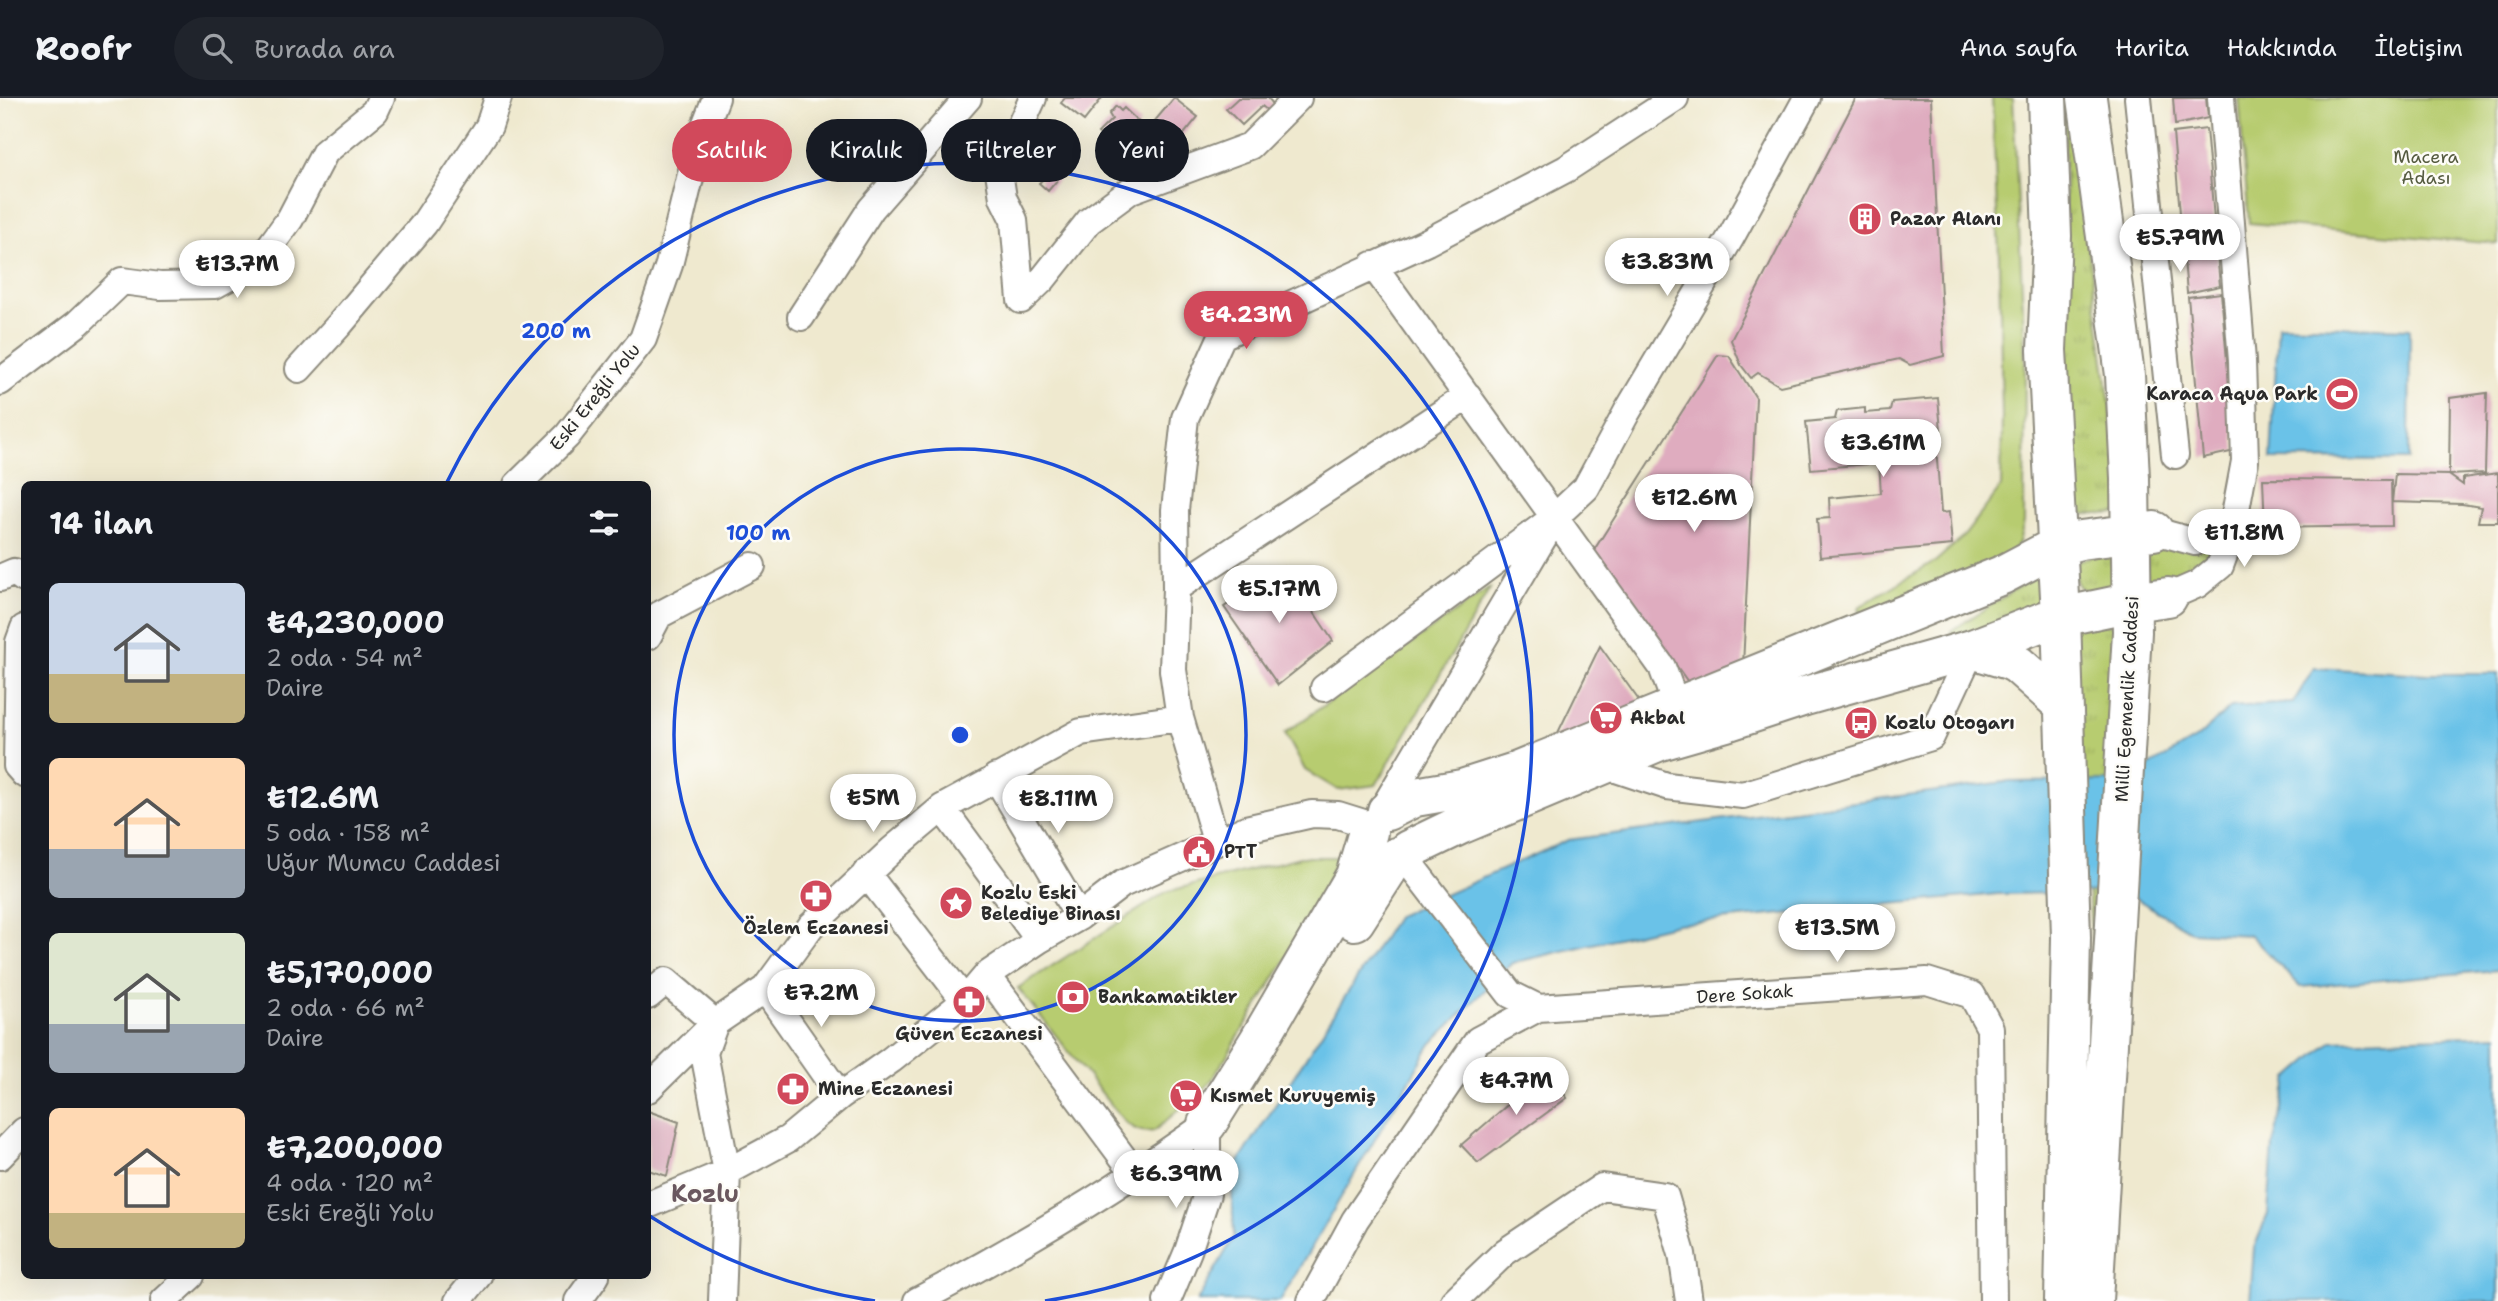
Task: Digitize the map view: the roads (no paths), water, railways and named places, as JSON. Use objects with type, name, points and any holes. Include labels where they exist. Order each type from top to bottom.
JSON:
[{"type":"highway","points":[[2047,98],[2052,236],[2047,350],[2061,616],[2071,937],[2064,1301]]},
{"type":"highway","points":[[2056,529],[2080,540],[2143,532],[2130,478],[2125,375],[2087,98]]},
{"type":"highway","points":[[1207,1124],[1355,876],[1415,797],[1462,789],[1518,771],[2002,575],[2056,529]]},
{"type":"highway","name":"Milli Egemenlik Caddesi","points":[[2093,1301],[2127,729],[2144,611],[2143,532]]},
{"type":"highway","points":[[1388,835],[1460,825],[1660,741],[1805,696],[1972,649],[2061,616],[2144,611]]},
{"type":"highway","points":[[1972,649],[2018,665],[2064,717]]},
{"type":"street","points":[[0,382],[78,323],[122,281],[160,286],[215,285],[260,260],[290,219],[325,152],[374,111],[381,98]]},
{"type":"street","points":[[299,369],[424,223],[489,126],[498,98]]},
{"type":"street","name":"Eski Ereğli Yolu","points":[[521,481],[567,436],[643,339],[669,265],[699,141],[716,98]]},
{"type":"street","points":[[801,317],[871,209],[968,98]]},
{"type":"street","points":[[1033,98],[999,172],[1003,198],[1014,220],[1021,300],[1042,279],[1089,221],[1130,190],[1250,146],[1298,98]]},
{"type":"street","points":[[1216,841],[1180,718],[1173,670],[1175,510],[1185,418],[1222,336],[1427,242],[1566,169],[1675,98]]},
{"type":"street","points":[[1324,688],[1555,517],[1586,488],[1627,412],[1731,237],[1807,98]]},
{"type":"street","points":[[2138,98],[2175,455]]},
{"type":"street","points":[[2144,611],[2198,584],[2220,566],[2231,536],[2245,461],[2242,361],[2221,98]]},
{"type":"street","points":[[2110,258],[2155,264]]},
{"type":"street","points":[[2117,305],[2143,292],[2155,264]]},
{"type":"street","points":[[1373,265],[1662,667],[1676,705]]},
{"type":"street","points":[[1176,588],[1468,396]]},
{"type":"street","points":[[1388,835],[1555,517]]},
{"type":"street","points":[[2143,532],[2195,542],[2233,521]]},
{"type":"street","points":[[651,630],[659,615],[752,566]]},
{"type":"street","points":[[0,578],[14,572],[21,577]]},
{"type":"street","points":[[21,636],[17,766],[21,771]]},
{"type":"street","points":[[1601,764],[1667,786],[1743,794],[1931,737],[1972,649]]},
{"type":"street","points":[[651,1086],[715,1023],[765,989],[811,926],[866,873],[942,808],[1081,732],[1180,718]]},
{"type":"street","points":[[996,777],[1079,917]]},
{"type":"street","points":[[942,808],[1039,940]]},
{"type":"street","points":[[651,1204],[727,1172],[788,1139],[965,1001],[987,975],[1079,917],[1122,884],[1246,828],[1312,814],[1338,815],[1388,835],[1510,994],[1538,1008]]},
{"type":"street","points":[[866,873],[965,1001]]},
{"type":"street","points":[[987,975],[1136,1175]]},
{"type":"street","points":[[651,994],[666,981],[715,1023]]},
{"type":"street","name":"Dere Sokak","points":[[1538,1008],[1927,981],[1972,995],[1990,1028],[1993,1301]]},
{"type":"street","points":[[765,989],[840,1096]]},
{"type":"street","points":[[1311,1301],[1355,1220],[1478,1040],[1538,1008]]},
{"type":"street","points":[[715,1023],[704,1053],[727,1172],[722,1301]]},
{"type":"street","points":[[917,1301],[1005,1255],[1136,1175],[1207,1124]]},
{"type":"street","points":[[1167,1301],[1188,1251],[1206,1194],[1207,1124]]},
{"type":"street","points":[[0,1156],[21,1134]]},
{"type":"street","points":[[1454,1301],[1505,1252],[1602,1187],[1665,1196],[1682,1254],[1689,1301]]},
{"type":"street","points":[[164,1301],[188,1279]]},
{"type":"street","points":[[458,1301],[476,1279]]},
{"type":"street","points":[[578,1301],[594,1279]]},
{"type":"water","name":"Karaca Aqua Park","points":[[2278,325],[2410,329],[2409,460],[2271,459]]},
{"type":"water","points":[[2314,668],[2428,674],[2498,674],[2498,970],[2301,987],[2250,935],[2192,932],[2125,892],[1998,894],[1677,924],[1512,963],[1431,1044],[1280,1301],[1197,1301],[1234,1237],[1231,1174],[1397,916],[1568,840],[2005,782],[2124,781],[2197,738],[2231,707],[2293,703]]},
{"type":"water","points":[[2498,1035],[2498,1301],[2250,1301],[2254,1248],[2268,1214],[2273,1145],[2289,1078],[2332,1041]]},
{"type":"place","name":"Pazar Alanı","points":[[1865,219]]},
{"type":"place","name":"Karaca Aqua Park","points":[[2342,394]]},
{"type":"place","name":"Akbal","points":[[1606,718]]},
{"type":"place","name":"Kozlu Otogarı","points":[[1861,723]]},
{"type":"place","name":"PTT","points":[[1199,852]]},
{"type":"place","name":"Özlem Eczanesi","points":[[816,896]]},
{"type":"place","name":"Kozlu Eski Belediye Binası","points":[[956,903]]},
{"type":"place","name":"Bankamatikler","points":[[1073,997]]},
{"type":"place","name":"Güven Eczanesi","points":[[969,1002]]},
{"type":"place","name":"Mine Eczanesi","points":[[793,1089]]},
{"type":"place","name":"Kısmet Kuruyemiş","points":[[1186,1096]]},
{"type":"district","name":"Kozlu","points":[[705,1194]]},
{"type":"park label","name":"Macera Adası","points":[[2426,167]]}]
